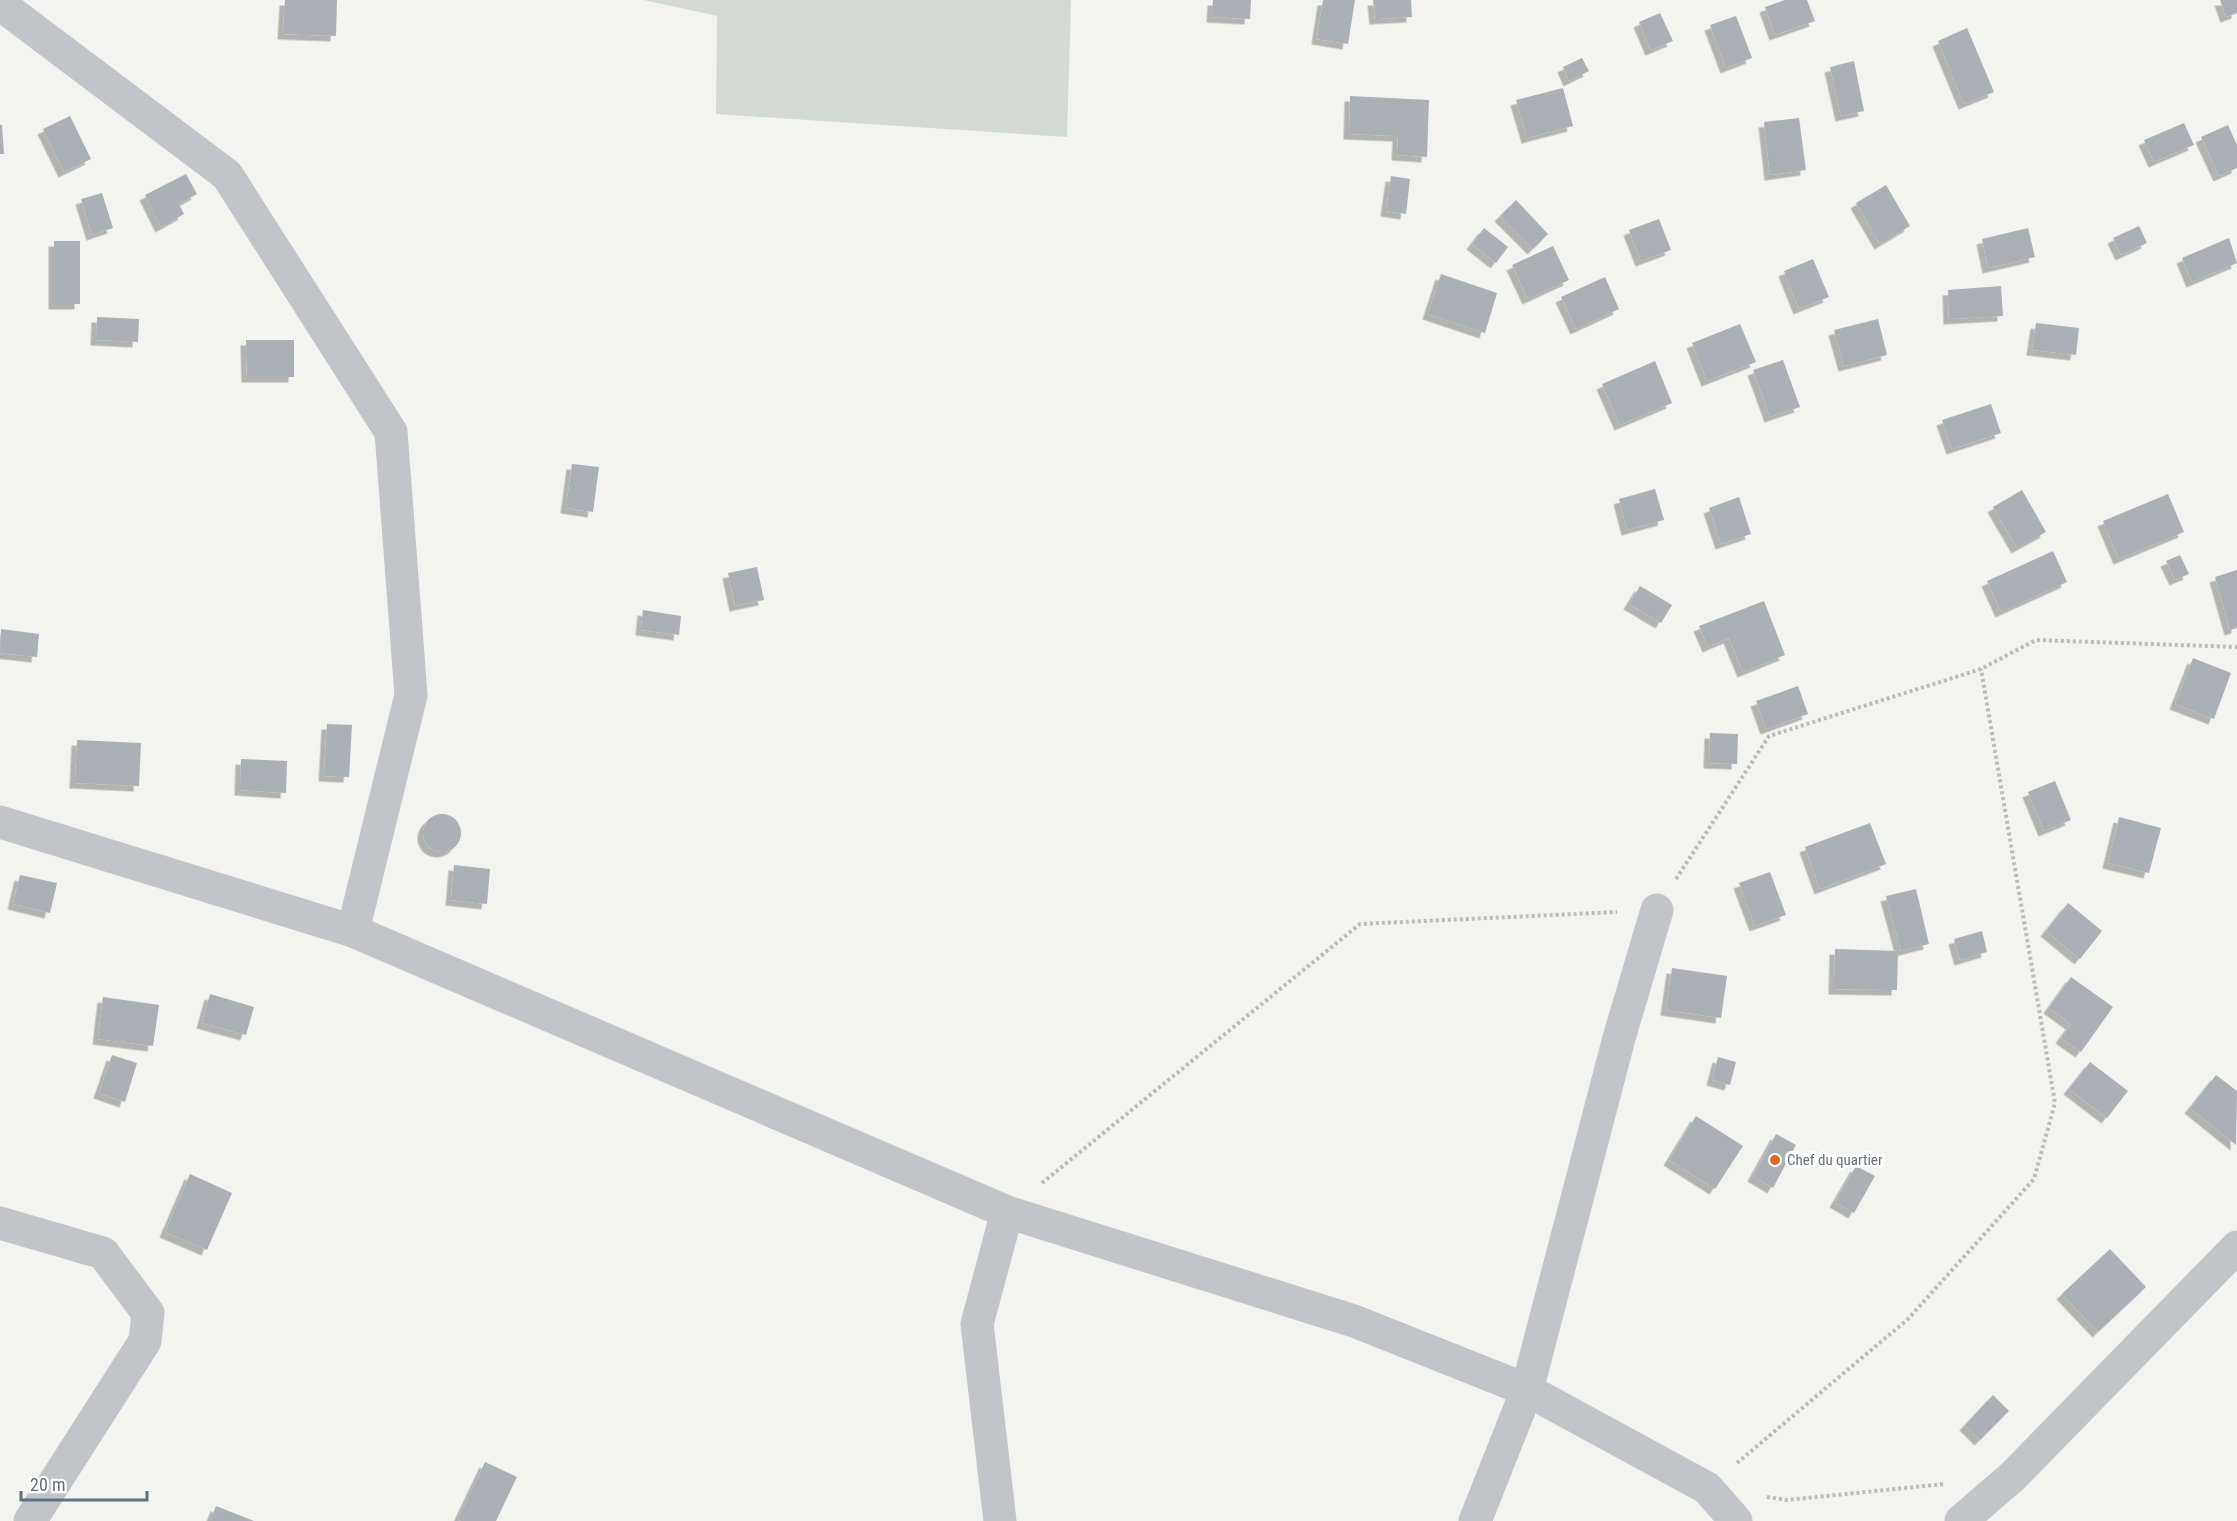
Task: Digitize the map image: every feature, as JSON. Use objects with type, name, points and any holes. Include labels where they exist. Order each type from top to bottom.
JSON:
[{"type":"street","points":[[0,4],[227,174],[391,432],[411,695],[353,931]]},
{"type":"street","points":[[0,822],[353,931],[1006,1212],[1354,1321],[1527,1390],[1707,1488],[1736,1521]]},
{"type":"street","points":[[1475,1521],[1527,1390],[1619,1038],[1657,910]]},
{"type":"street","points":[[999,1521],[977,1324],[1006,1212]]},
{"type":"street","points":[[0,1222],[103,1253],[148,1313],[145,1341],[30,1521]]},
{"type":"street","points":[[1961,1521],[2012,1478],[2237,1247]]},
{"type":"path","points":[[1006,1212],[1360,924],[1657,910],[1769,736],[1981,669],[2036,640],[2237,647]]},
{"type":"path","points":[[1707,1488],[1908,1319],[2034,1179],[2055,1103],[1981,669]]},
{"type":"path","points":[[1764,1497],[1787,1500],[1953,1484]]},
{"type":"shaded area","points":[[644,0],[1071,0],[1067,137],[716,114],[717,16]]},
{"type":"building","points":[[285,0],[337,0],[336,36],[283,34]]},
{"type":"building","points":[[1213,0],[1251,0],[1250,19],[1212,17]]},
{"type":"building","points":[[1323,0],[1355,0],[1348,44],[1317,39]]},
{"type":"building","points":[[1373,0],[1411,0],[1412,17],[1375,19]]},
{"type":"building","points":[[1785,0],[1807,0],[1815,21],[1775,35],[1765,7]]},
{"type":"building","points":[[2220,0],[2237,0],[2237,13],[2226,17]]},
{"type":"building","points":[[1660,13],[1673,41],[1651,50],[1639,22]]},
{"type":"building","points":[[1736,16],[1752,58],[1726,68],[1710,25]]},
{"type":"building","points":[[1967,28],[1994,92],[1964,104],[1938,41]]},
{"type":"building","points":[[1582,58],[1589,71],[1569,81],[1563,67]]},
{"type":"building","points":[[1854,61],[1864,111],[1841,116],[1830,67]]},
{"type":"building","points":[[1563,88],[1573,126],[1527,138],[1516,100]]},
{"type":"building","points":[[1350,96],[1429,100],[1427,157],[1397,155],[1398,136],[1349,134]]},
{"type":"building","points":[[70,116],[91,159],[64,172],[43,129]]},
{"type":"building","points":[[1799,118],[1806,170],[1770,175],[1764,122]]},
{"type":"building","points":[[2184,123],[2194,145],[2154,162],[2144,140]]},
{"type":"building","points":[[0,125],[2,125],[4,154],[0,154]]},
{"type":"building","points":[[2228,125],[2237,145],[2237,168],[2219,176],[2201,137]]},
{"type":"building","points":[[186,174],[197,194],[179,204],[184,214],[161,227],[145,195]]},
{"type":"building","points":[[1391,176],[1410,179],[1406,214],[1386,211]]},
{"type":"building","points":[[1886,185],[1910,226],[1880,244],[1856,203]]},
{"type":"building","points":[[102,193],[113,228],[92,235],[81,199]]},
{"type":"building","points":[[1516,200],[1548,234],[1533,249],[1500,216]]},
{"type":"building","points":[[1659,219],[1671,250],[1641,261],[1629,230]]},
{"type":"building","points":[[2139,226],[2147,243],[2121,255],[2113,238]]},
{"type":"building","points":[[1484,228],[1508,247],[1496,263],[1472,244]]},
{"type":"building","points":[[2028,228],[2035,257],[1988,268],[1982,239]]},
{"type":"building","points":[[2229,238],[2237,263],[2192,282],[2182,258]]},
{"type":"building","points":[[54,241],[80,241],[80,304],[54,304]]},
{"type":"building","points":[[1553,246],[1569,280],[1528,299],[1512,265]]},
{"type":"building","points":[[1813,259],[1829,297],[1799,309],[1784,271]]},
{"type":"building","points":[[1441,274],[1497,293],[1485,333],[1428,314]]},
{"type":"building","points":[[1605,277],[1619,309],[1576,329],[1561,297]]},
{"type":"building","points":[[2001,286],[2003,316],[1949,319],[1948,290]]},
{"type":"building","points":[[97,317],[139,319],[138,342],[96,340]]},
{"type":"building","points":[[1878,319],[1887,355],[1844,366],[1834,330]]},
{"type":"building","points":[[2036,323],[2079,328],[2076,355],[2032,350]]},
{"type":"building","points":[[1740,324],[1756,362],[1707,381],[1692,343]]},
{"type":"building","points":[[246,340],[294,340],[294,377],[247,377]]},
{"type":"building","points":[[1783,360],[1800,407],[1770,417],[1753,370]]},
{"type":"building","points":[[1655,361],[1672,403],[1620,425],[1602,384]]},
{"type":"building","points":[[1991,404],[2001,433],[1952,449],[1942,420]]},
{"type":"building","points":[[572,464],[599,467],[593,512],[566,508]]},
{"type":"building","points":[[1655,489],[1664,520],[1627,530],[1619,499]]},
{"type":"building","points":[[2022,490],[2046,532],[2017,548],[1993,507]]},
{"type":"building","points":[[2168,494],[2184,532],[2119,559],[2103,521]]},
{"type":"building","points":[[1739,497],[1751,534],[1721,544],[1709,508]]},
{"type":"building","points":[[2053,551],[2067,582],[2001,612],[1987,581]]},
{"type":"building","points":[[2180,555],[2189,574],[2175,580],[2166,561]]},
{"type":"building","points":[[757,567],[764,600],[735,606],[728,573]]},
{"type":"building","points":[[2237,570],[2237,628],[2230,630],[2215,577]]},
{"type":"building","points":[[1640,586],[1672,605],[1661,623],[1629,604]]},
{"type":"building","points":[[1764,601],[1785,655],[1743,672],[1729,638],[1708,647],[1699,626]]},
{"type":"building","points":[[643,610],[681,616],[679,635],[641,630]]},
{"type":"building","points":[[1,629],[39,634],[37,657],[0,653]]},
{"type":"building","points":[[2193,658],[2231,673],[2214,719],[2175,704]]},
{"type":"building","points":[[1798,686],[1808,714],[1766,729],[1756,701]]},
{"type":"building","points":[[327,724],[352,725],[349,777],[324,776]]},
{"type":"building","points":[[1710,733],[1738,734],[1737,764],[1709,763]]},
{"type":"building","points":[[77,740],[141,743],[139,786],[75,783]]},
{"type":"building","points":[[241,759],[287,761],[286,793],[240,790]]},
{"type":"building","points":[[2055,781],[2071,820],[2044,831],[2028,792]]},
{"type":"building","points":[[442,814],[456,819],[461,833],[456,847],[442,852],[428,847],[423,833],[428,819]]},
{"type":"building","points":[[2119,817],[2161,828],[2149,873],[2108,863]]},
{"type":"building","points":[[1870,823],[1886,864],[1820,889],[1805,847]]},
{"type":"building","points":[[454,865],[490,869],[487,904],[451,900]]},
{"type":"building","points":[[1770,872],[1786,915],[1755,926],[1739,883]]},
{"type":"building","points":[[20,875],[57,883],[50,913],[13,904]]},
{"type":"building","points":[[1916,889],[1929,944],[1901,951],[1886,896]]},
{"type":"building","points":[[2068,903],[2102,931],[2080,959],[2046,931]]},
{"type":"building","points":[[1982,931],[1987,952],[1960,960],[1954,939]]},
{"type":"building","points":[[1835,949],[1898,951],[1897,990],[1834,989]]},
{"type":"building","points":[[1672,968],[1727,976],[1721,1018],[1666,1010]]},
{"type":"building","points":[[2071,977],[2113,1007],[2081,1052],[2061,1038],[2071,1024],[2049,1008]]},
{"type":"building","points":[[210,994],[254,1007],[246,1035],[202,1023]]},
{"type":"building","points":[[103,997],[159,1005],[153,1046],[98,1039]]},
{"type":"building","points":[[112,1055],[137,1063],[125,1102],[99,1093]]},
{"type":"building","points":[[1718,1057],[1736,1062],[1730,1085],[1712,1080]]},
{"type":"building","points":[[2090,1062],[2128,1091],[2107,1118],[2069,1089]]},
{"type":"building","points":[[2216,1075],[2237,1091],[2236,1145],[2190,1108]]},
{"type":"building","points":[[1696,1116],[1743,1146],[1715,1189],[1669,1160]]},
{"type":"building","name":"Chef du quartier","points":[[1776,1134],[1796,1145],[1773,1188],[1753,1176]]},
{"type":"building","points":[[1856,1166],[1875,1176],[1854,1213],[1835,1202]]},
{"type":"building","points":[[190,1174],[232,1193],[207,1250],[165,1232]]},
{"type":"building","points":[[2110,1249],[2146,1287],[2098,1332],[2062,1294]]},
{"type":"building","points":[[1993,1395],[2009,1411],[1980,1440],[1965,1425]]},
{"type":"building","points":[[485,1462],[517,1477],[496,1521],[461,1521],[458,1519]]},
{"type":"building","points":[[216,1506],[254,1521],[210,1521]]},
{"type":"place","name":"Chef du quartier","points":[[1775,1160]]}]
